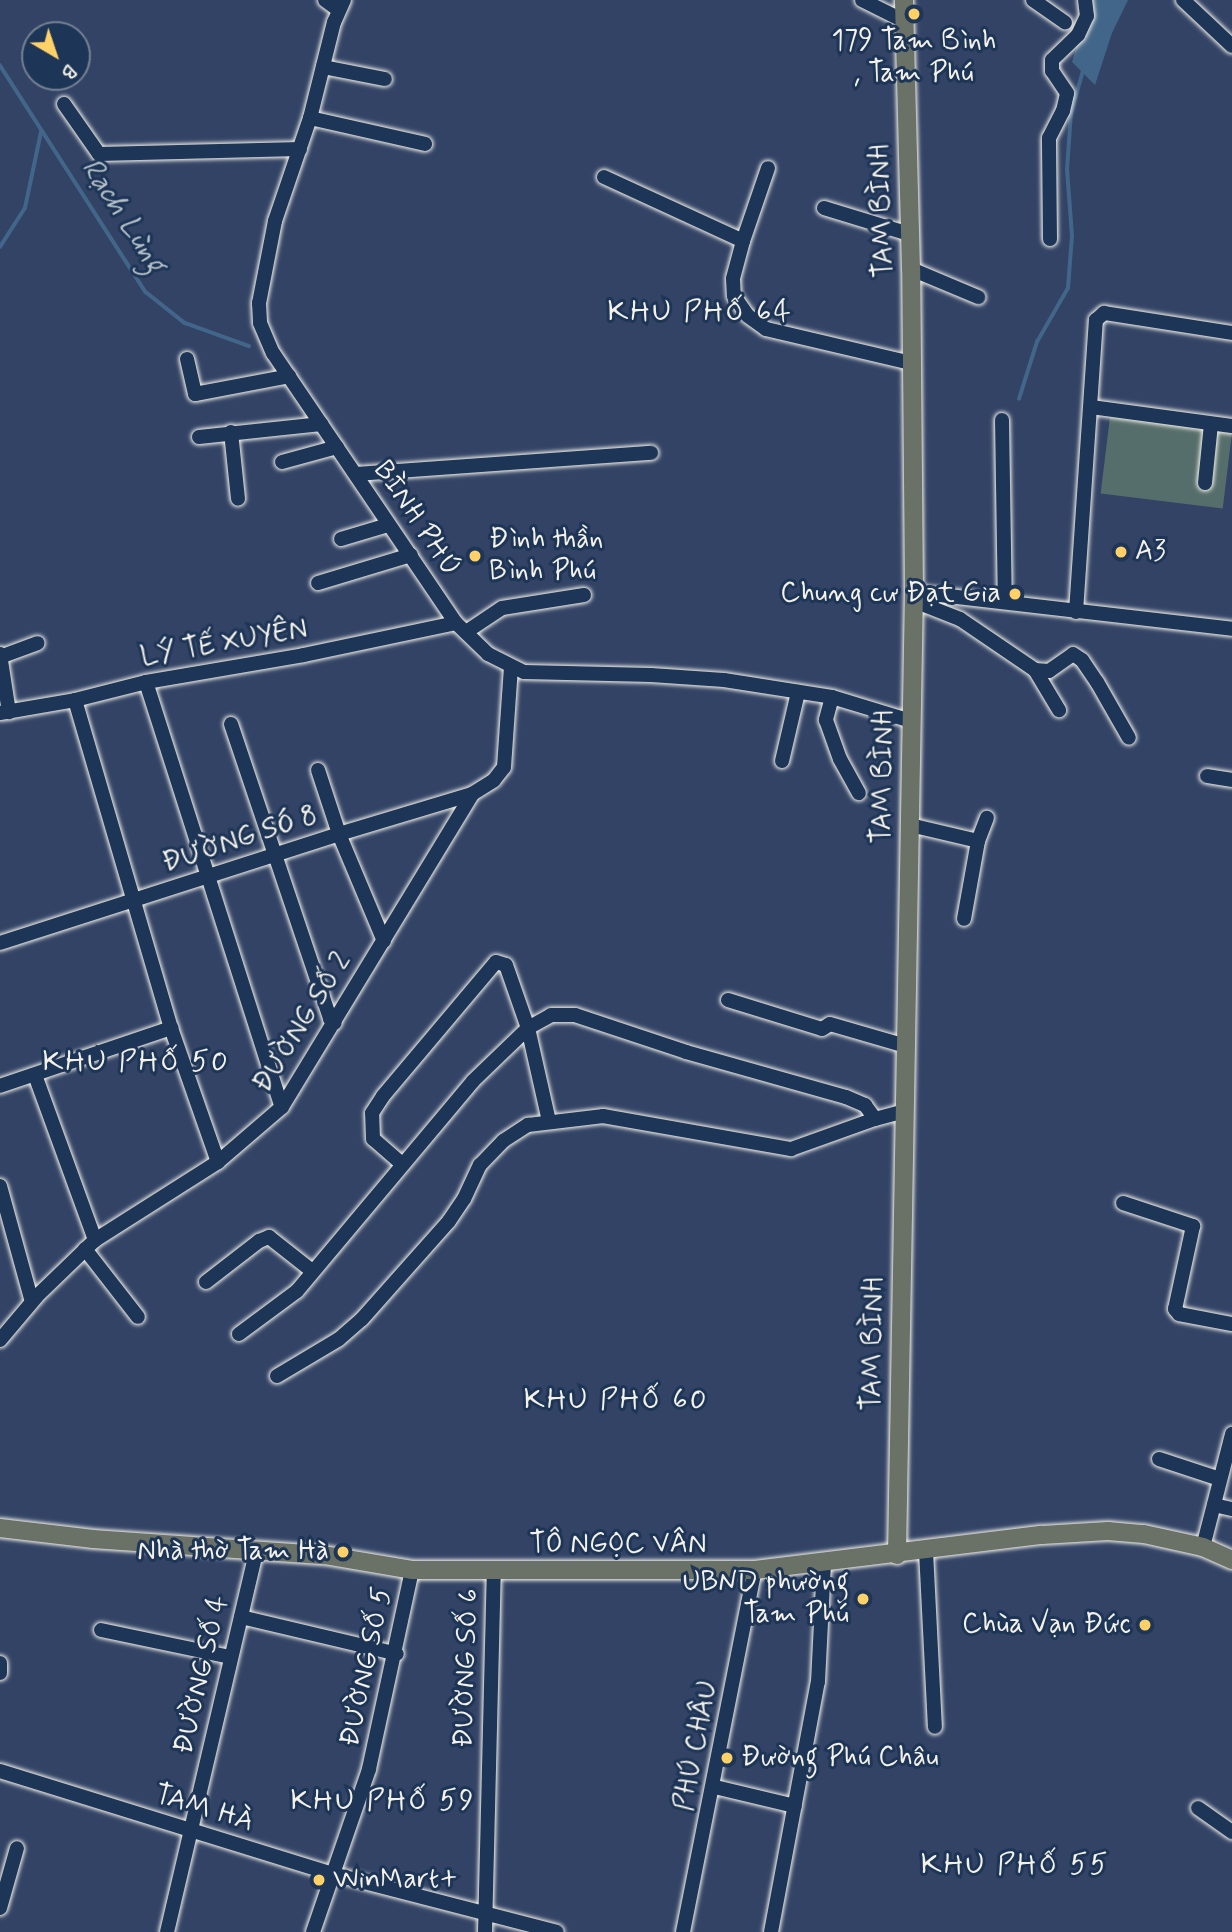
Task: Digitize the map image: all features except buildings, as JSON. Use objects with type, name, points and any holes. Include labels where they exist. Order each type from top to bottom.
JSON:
[{"type":"main road","name":"TAM BÌNH","points":[[897,1555],[914,597],[911,269],[904,0]]},
{"type":"main road","name":"TÔ NGỌC VÂN","points":[[0,1528],[256,1553],[324,1555],[412,1570],[755,1570],[897,1555],[1042,1535],[1108,1531],[1144,1534],[1203,1547],[1232,1560]]},
{"type":"street","points":[[325,0],[342,5]]},
{"type":"street","points":[[862,0],[904,21]]},
{"type":"street","points":[[1033,0],[1065,22]]},
{"type":"street","points":[[1050,239],[1049,138],[1063,111],[1067,93],[1052,71],[1052,60],[1078,35],[1087,16],[1086,0]]},
{"type":"street","points":[[1183,0],[1232,46]]},
{"type":"street","name":"BÌNH PHÚ","points":[[342,5],[310,118],[275,221],[259,303],[262,334],[388,525],[461,627],[488,654],[511,668],[524,672],[712,679],[832,697],[911,721]]},
{"type":"street","points":[[323,67],[385,79]]},
{"type":"street","points":[[64,104],[99,154],[299,149]]},
{"type":"street","points":[[310,118],[425,144]]},
{"type":"street","points":[[768,168],[733,279],[734,296],[748,316],[766,329],[911,363]]},
{"type":"street","points":[[604,177],[743,241]]},
{"type":"street","points":[[824,208],[909,233]]},
{"type":"street","points":[[911,269],[978,297]]},
{"type":"street","points":[[1076,612],[1096,320],[1104,313],[1232,333]]},
{"type":"street","points":[[187,359],[195,394],[289,376]]},
{"type":"street","points":[[1091,407],[1232,426]]},
{"type":"street","points":[[1002,420],[1005,602]]},
{"type":"street","points":[[199,437],[321,424]]},
{"type":"street","points":[[1206,483],[1211,424]]},
{"type":"street","points":[[231,432],[238,499]]},
{"type":"street","points":[[282,462],[337,447]]},
{"type":"street","points":[[356,474],[651,453]]},
{"type":"street","points":[[341,540],[388,525]]},
{"type":"street","points":[[318,583],[411,555]]},
{"type":"street","points":[[461,627],[502,608],[583,595]]},
{"type":"street","points":[[914,597],[1005,602],[1232,629]]},
{"type":"street","points":[[914,597],[960,619],[1035,670],[1059,710]]},
{"type":"street","name":"LÝ TẾ XUYÊN","points":[[5,712],[75,700],[146,682],[461,627]]},
{"type":"street","points":[[5,712],[0,656],[38,643]]},
{"type":"street","points":[[1035,670],[1049,671],[1073,654],[1082,660],[1129,738]]},
{"type":"street","name":"ĐƯỜNG SÓ 8","points":[[0,943],[472,794],[494,780],[504,767],[511,668]]},
{"type":"street","points":[[146,682],[282,1107]]},
{"type":"street","points":[[782,761],[798,692]]},
{"type":"street","points":[[832,697],[826,720],[840,759],[859,793]]},
{"type":"street","points":[[75,700],[171,1028],[218,1162]]},
{"type":"street","points":[[231,724],[330,1019],[335,1023]]},
{"type":"street","points":[[318,770],[339,834],[384,941]]},
{"type":"street","points":[[1207,776],[1232,780]]},
{"type":"street","name":"ĐƯỜNG SỐ 2","points":[[0,1340],[32,1302],[90,1244],[218,1162],[282,1107],[472,794]]},
{"type":"street","points":[[964,919],[978,841],[986,818]]},
{"type":"street","points":[[910,825],[978,841]]},
{"type":"street","points":[[402,1164],[373,1139],[372,1113],[383,1096],[496,962],[506,965],[528,1028],[549,1121]]},
{"type":"street","points":[[728,1000],[822,1029],[830,1024],[906,1046]]},
{"type":"street","points":[[239,1334],[297,1291],[473,1081],[528,1028],[551,1015],[575,1015],[686,1052],[846,1097],[865,1105],[875,1119]]},
{"type":"street","points":[[0,1086],[171,1028]]},
{"type":"street","points":[[35,1075],[90,1244],[138,1317]]},
{"type":"street","points":[[277,1376],[339,1339],[383,1298],[449,1221],[464,1199],[480,1165],[503,1141],[528,1125],[603,1116],[792,1149],[905,1111]]},
{"type":"street","points":[[0,1186],[32,1302]]},
{"type":"street","points":[[1123,1203],[1193,1226],[1175,1309],[1179,1314],[1232,1324]]},
{"type":"street","points":[[206,1282],[259,1241],[269,1237],[312,1270]]},
{"type":"street","points":[[1203,1547],[1220,1479],[1230,1452],[1232,1434]]},
{"type":"street","points":[[1159,1459],[1220,1479]]},
{"type":"street","points":[[1214,1505],[1232,1509]]},
{"type":"street","points":[[926,1551],[935,1727]]},
{"type":"street","name":"ĐƯỜNG SỐ 4","points":[[167,1932],[256,1553]]},
{"type":"street","points":[[771,1932],[818,1682],[824,1562]]},
{"type":"street","name":"ĐƯỜNG SỐ 5","points":[[313,1932],[369,1769],[397,1654],[412,1570]]},
{"type":"street","name":"PHÚ CHÂU","points":[[683,1932],[715,1787],[755,1570]]},
{"type":"street","name":"ĐƯỜNG SỐ 6","points":[[485,1932],[494,1572]]},
{"type":"street","points":[[241,1616],[397,1654]]},
{"type":"street","points":[[101,1630],[230,1657]]},
{"type":"street","points":[[0,1663],[0,1673]]},
{"type":"street","name":"TAM HÀ","points":[[0,1771],[190,1832],[333,1874],[557,1932]]},
{"type":"street","points":[[715,1787],[795,1806]]},
{"type":"street","points":[[1198,1808],[1232,1832]]},
{"type":"street","points":[[0,1908],[18,1848]]},
{"type":"green space","points":[[1110,417],[1232,432],[1223,508],[1101,493]]},
{"type":"water","points":[[1090,0],[1128,0],[1112,33],[1095,85],[1072,62]]},
{"type":"waterway","name":"Rạch Lùng","points":[[0,65],[146,292],[185,323],[249,346]]},
{"type":"waterway","points":[[1019,399],[1037,342],[1068,288],[1072,236],[1067,170],[1071,113],[1083,71]]},
{"type":"waterway","points":[[0,247],[25,208],[41,132]]},
{"type":"place","name":"179 Tam Bình , Tam Phú","points":[[914,14]]},
{"type":"place","name":"A3","points":[[1121,552]]},
{"type":"place","name":"Đình thần Bình Phú","points":[[475,556]]},
{"type":"place","name":"Chung cư Đạt Gia","points":[[1015,594]]},
{"type":"place","name":"Nhà thờ Tam Hà","points":[[343,1552]]},
{"type":"place","name":"UBND phường Tam Phú","points":[[863,1599]]},
{"type":"place","name":"Chùa Vạn Đức","points":[[1145,1625]]},
{"type":"place","name":"Đường Phú Châu","points":[[727,1758]]},
{"type":"place","name":"WinMart+","points":[[319,1880]]},
{"type":"district","name":"KHU PHỐ 64","points":[[700,312]]},
{"type":"district","name":"KHU PHỐ 50","points":[[136,1062]]},
{"type":"district","name":"KHU PHỐ 60","points":[[616,1400]]},
{"type":"district","name":"KHU PHỐ 59","points":[[383,1801]]},
{"type":"district","name":"KHU PHỐ 55","points":[[1015,1865]]}]
